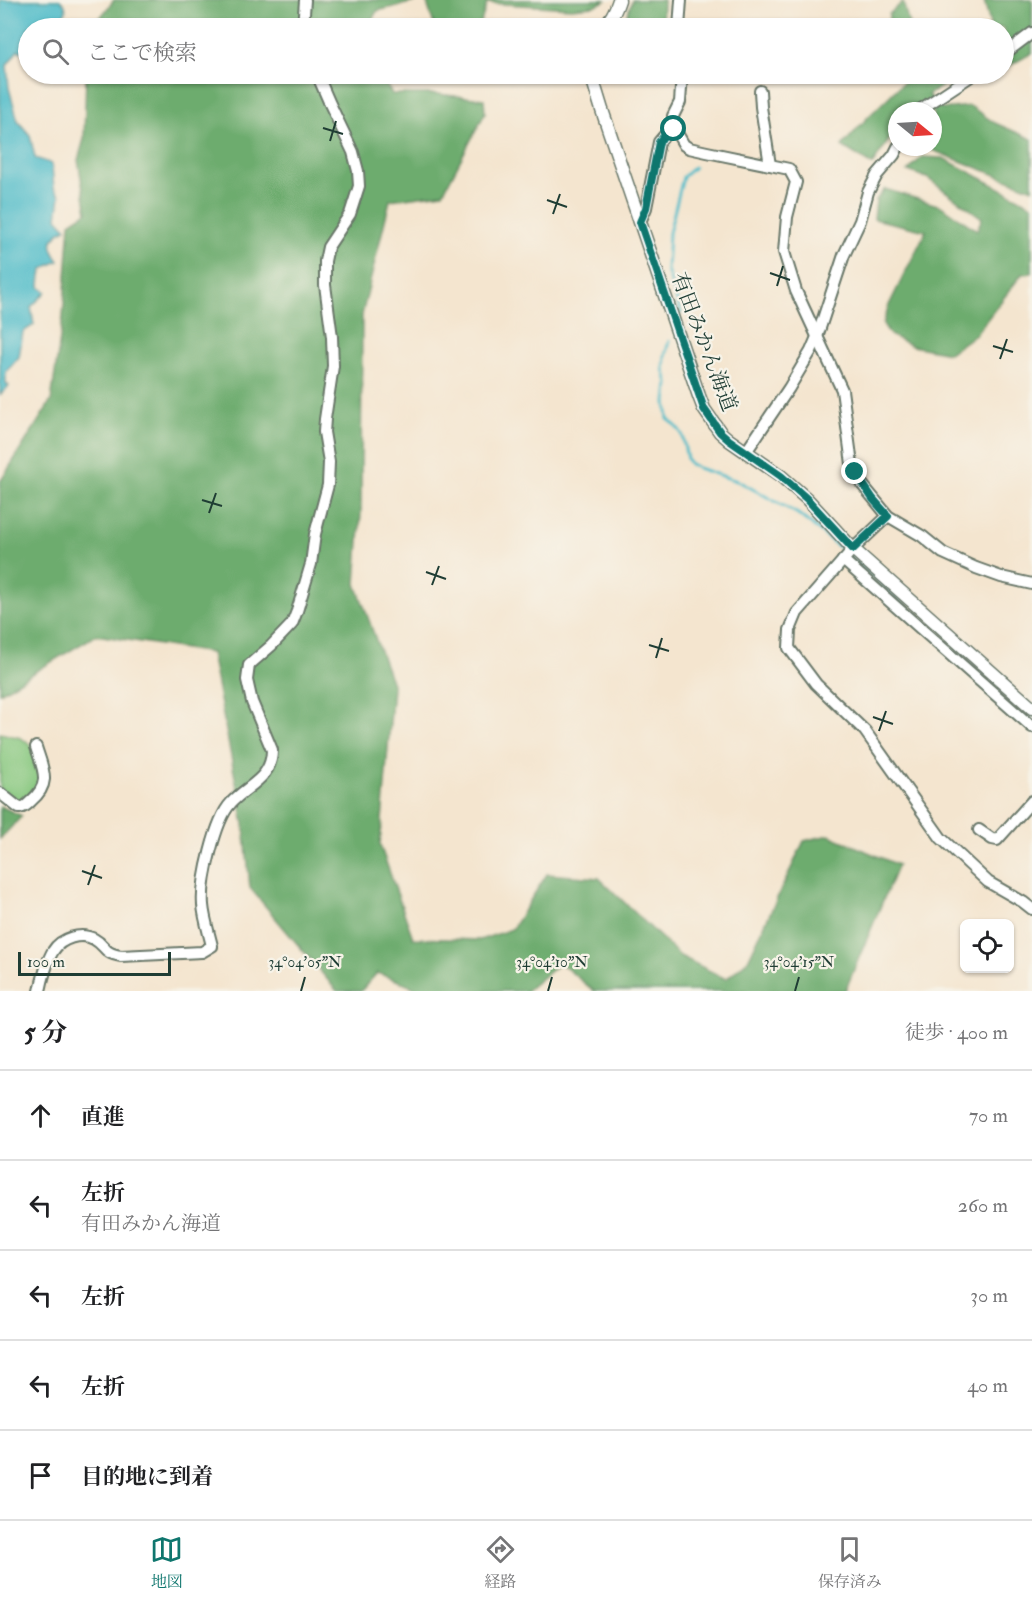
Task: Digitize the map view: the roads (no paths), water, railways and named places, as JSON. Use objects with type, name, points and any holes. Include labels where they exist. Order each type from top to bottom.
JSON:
[{"type":"street","points":[[304,18],[305,0]]},
{"type":"street","points":[[612,18],[619,0]]},
{"type":"street","points":[[679,18],[681,0]]},
{"type":"street","points":[[1014,46],[1032,33]]},
{"type":"street","points":[[40,991],[52,951],[75,936],[81,935],[94,939],[111,954],[121,956],[202,952],[212,946],[203,905],[205,870],[218,828],[230,804],[264,776],[272,756],[272,750],[252,702],[247,680],[249,665],[292,624],[310,564],[328,485],[329,462],[324,432],[333,366],[332,337],[325,285],[325,261],[328,247],[350,214],[359,186],[353,152],[322,84]]},
{"type":"street","name":"有田みかん海道","points":[[594,84],[704,409],[720,432],[781,476],[807,499],[853,549],[1032,708]]},
{"type":"street","points":[[681,84],[680,102],[673,116],[674,129],[681,141],[689,148],[789,169],[796,182],[787,217],[784,252],[796,291],[842,390],[852,464],[861,483],[888,516],[950,556],[1001,577],[1032,584]]},
{"type":"street","points":[[932,102],[959,84]]},
{"type":"street","points":[[760,91],[770,165]]},
{"type":"street","points":[[640,222],[646,208],[659,142],[674,129]]},
{"type":"street","points":[[746,452],[805,363],[817,337],[835,278],[860,220],[868,192],[877,175],[893,156]]},
{"type":"street","points":[[888,516],[853,549],[797,613],[790,630],[789,648],[816,684],[866,732],[941,838],[988,882],[1032,909]]},
{"type":"street","points":[[843,560],[1032,727]]},
{"type":"street","points":[[0,793],[19,808],[24,807],[42,791],[44,776],[36,747]]},
{"type":"street","points":[[980,830],[997,840],[1032,801]]},
{"type":"water","points":[[0,0],[60,0],[65,5],[66,11],[61,18],[18,18],[18,50],[7,65],[9,88],[18,121],[30,135],[35,158],[50,163],[52,167],[54,188],[60,196],[57,218],[66,228],[53,239],[51,246],[59,261],[45,267],[42,272],[40,287],[46,292],[31,307],[34,325],[23,332],[19,357],[6,372],[6,383],[9,386],[0,395]]},
{"type":"waterway","points":[[681,313],[667,270],[669,233],[683,177],[694,167]]},
{"type":"waterway","points":[[669,341],[664,369],[668,383],[666,402],[668,419],[682,434],[690,464],[740,482],[798,514],[838,546],[1032,718]]}]
